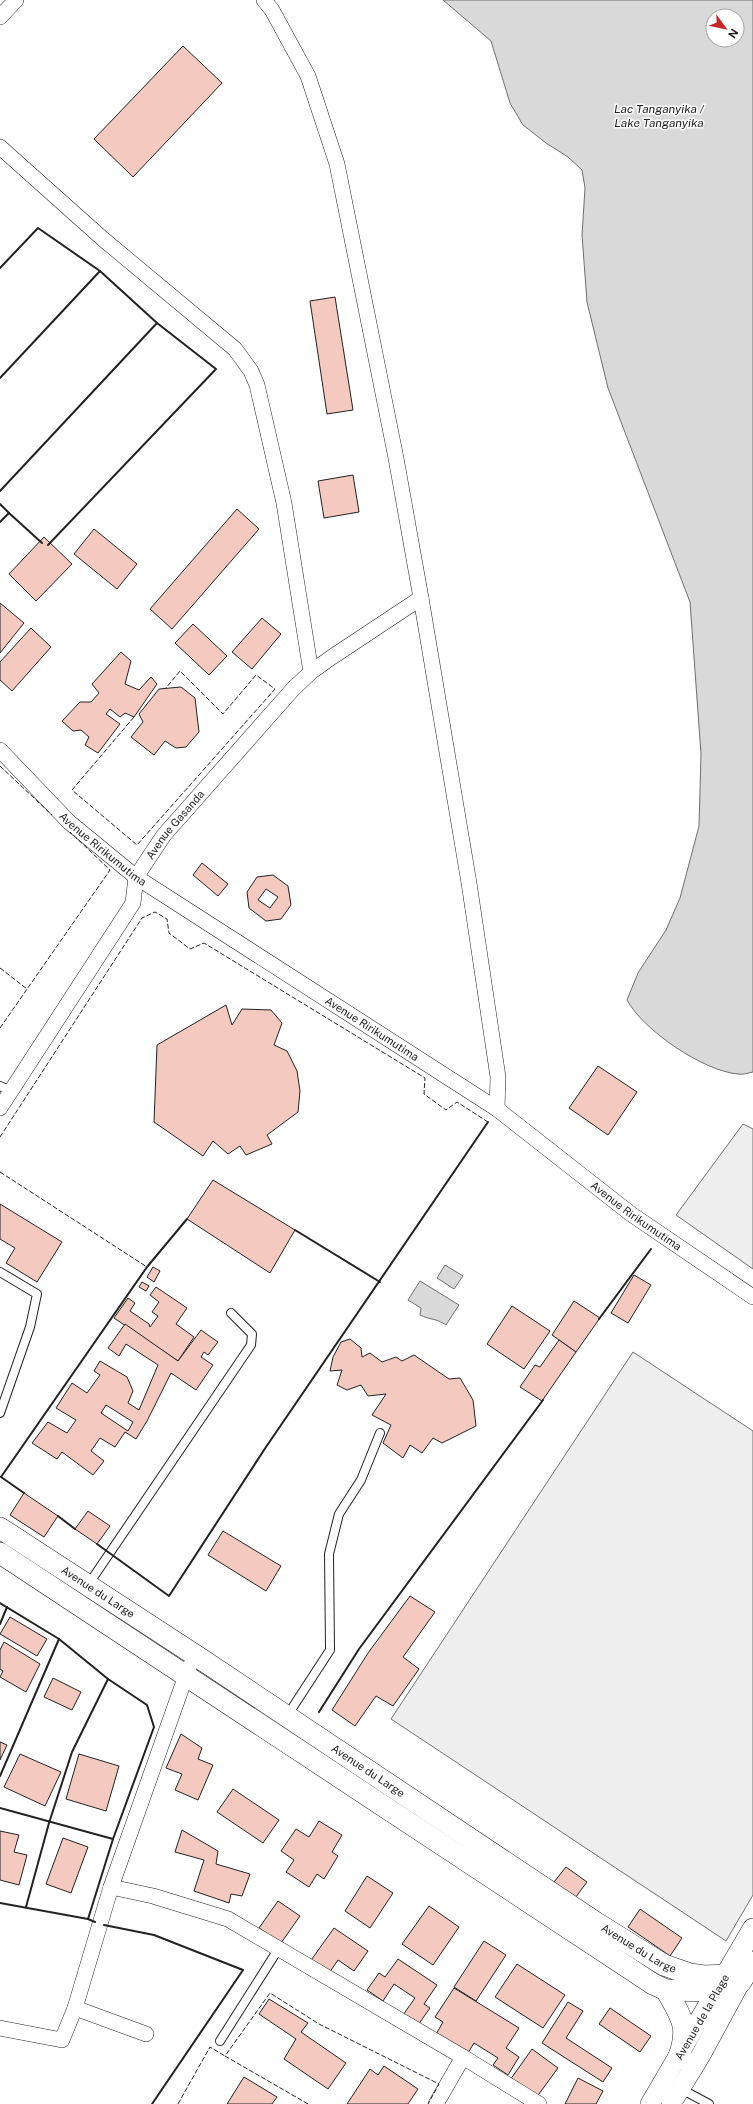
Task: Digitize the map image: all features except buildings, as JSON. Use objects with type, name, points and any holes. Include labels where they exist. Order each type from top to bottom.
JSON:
[{"type":"main road","name":"Avenue du Large","points":[[0,1528],[195,1655],[281,1726]]},
{"type":"main road","name":"Avenue du Large","points":[[0,1553],[186,1675],[281,1726],[590,1930],[664,1965],[690,1974],[737,1976]]},
{"type":"main road","name":"Avenue de la Plage","points":[[737,1976],[753,1929]]},
{"type":"main road","name":"Avenue du Large","points":[[590,1930],[639,1975],[666,1990],[737,1976]]},
{"type":"main road","points":[[666,1990],[681,2017],[685,2033],[678,2059]]},
{"type":"street","points":[[0,17],[16,0]]},
{"type":"street","points":[[264,0],[272,10],[308,76],[335,154],[396,458],[421,598],[469,883],[496,1061],[498,1077],[497,1109]]},
{"type":"street","points":[[0,147],[103,239],[235,349],[251,371],[257,386],[284,503],[311,672]]},
{"type":"street","name":"Avenue Gasanda","points":[[0,1108],[6,1089],[133,903],[136,877],[164,835],[293,689],[311,672],[421,598]]},
{"type":"street","name":"Avenue Ririkumutima","points":[[0,750],[69,822],[136,877],[497,1109],[631,1214],[753,1297]]},
{"type":"street","points":[[0,2028],[62,2040],[75,2008],[111,1887],[186,1675],[195,1655]]},
{"type":"street","points":[[111,1887],[153,1896],[228,1920],[279,1948],[463,2056],[539,2104]]},
{"type":"street","name":"Avenue de la Plage","points":[[650,2104],[678,2059],[737,1976]]},
{"type":"street","name":"Avenue de la Plage","points":[[676,2097],[737,1976]]},
{"type":"street","points":[[75,2008],[146,2034]]},
{"type":"street","points":[[436,2104],[463,2056]]},
{"type":"lane","points":[[0,1272],[37,1294],[30,1327],[0,1413]]},
{"type":"lane","points":[[88,1586],[251,1345],[252,1334],[231,1313]]},
{"type":"lane","points":[[281,1726],[330,1650],[329,1554],[339,1514],[361,1480],[380,1433]]},
{"type":"lane","points":[[220,2041],[279,1948]]},
{"type":"lane","points":[[676,2097],[709,2104]]},
{"type":"shaded area","points":[[743,1124],[753,1129],[753,1269],[676,1215]]},
{"type":"shaded area","points":[[633,1352],[753,1431],[753,1895],[726,1941],[391,1719]]},
{"type":"water","name":"Lac Tanganyika / Lake Tanganyika","points":[[443,0],[753,0],[753,1072],[745,1074],[724,1071],[708,1065],[675,1047],[646,1024],[627,1000],[638,973],[666,930],[680,898],[699,826],[701,754],[690,602],[608,388],[587,302],[582,235],[585,188],[582,170],[568,157],[546,143],[523,125],[510,103],[491,41]]},
{"type":"water","points":[[445,1265],[463,1276],[454,1289],[437,1278]]},
{"type":"water","points":[[420,1281],[459,1305],[446,1325],[439,1321],[420,1315],[421,1308],[408,1300]]},
{"type":"fence","points":[[134,717],[72,790],[137,845],[275,689],[256,675],[223,714],[180,671],[166,688]]},
{"type":"fence","points":[[0,766],[52,815]]},
{"type":"fence","points":[[0,1028],[110,870],[70,832]]},
{"type":"fence","points":[[0,1137],[142,918],[155,912],[167,919],[169,933],[190,949],[204,943],[425,1078],[424,1094],[446,1110],[457,1102],[488,1122]]},
{"type":"fence","points":[[0,968],[27,989]]},
{"type":"fence","points":[[0,1172],[147,1267]]},
{"type":"fence","points":[[308,2104],[225,2056],[270,1993],[319,2024],[439,2084],[428,2104]]},
{"type":"fence","points":[[178,2104],[210,2047],[225,2056]]},
{"type":"wall","points":[[0,268],[38,228],[100,271],[0,378]]},
{"type":"wall","points":[[0,491],[157,323],[100,271]]},
{"type":"wall","points":[[48,545],[216,369],[157,323]]},
{"type":"wall","points":[[0,504],[9,513],[0,522]]},
{"type":"wall","points":[[9,513],[42,543]]},
{"type":"wall","points":[[97,1544],[169,1596],[266,1447],[488,1122]]},
{"type":"wall","points":[[24,1493],[1,1477],[147,1267],[187,1219]]},
{"type":"wall","points":[[295,1230],[380,1282]]},
{"type":"wall","points":[[599,1319],[651,1249]]},
{"type":"wall","points":[[319,1712],[359,1649],[543,1400]]},
{"type":"wall","points":[[58,1516],[75,1529]]},
{"type":"wall","points":[[0,1603],[59,1639],[108,1679],[147,1705],[154,1727],[113,1839],[88,1919]]},
{"type":"wall","points":[[0,1624],[7,1607]]},
{"type":"wall","points":[[0,1776],[59,1639]]},
{"type":"wall","points":[[26,1907],[49,1823],[72,1752],[108,1679]]},
{"type":"wall","points":[[0,1808],[113,1839]]},
{"type":"wall","points":[[0,1903],[88,1919],[95,1922]]},
{"type":"wall","points":[[104,1925],[154,1935],[243,1970],[152,2104]]}]
